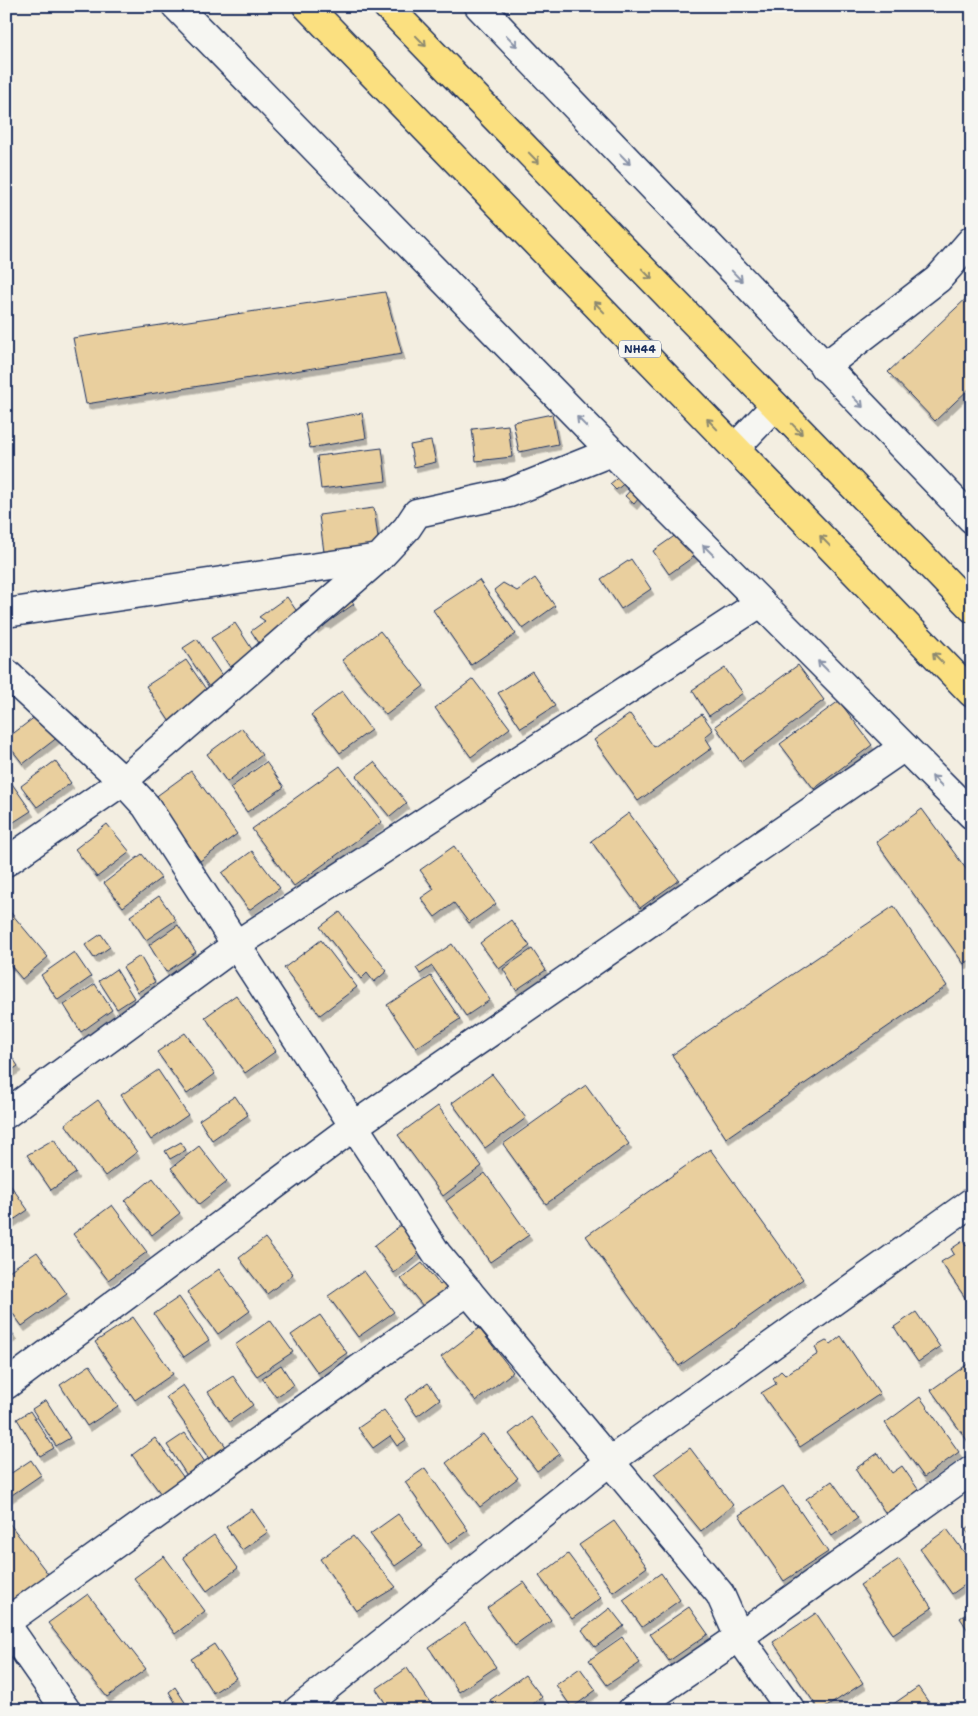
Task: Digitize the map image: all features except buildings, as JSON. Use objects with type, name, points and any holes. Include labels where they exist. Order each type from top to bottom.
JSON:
[{"type":"highway","name":"NH44","points":[[307,6],[972,693]]},
{"type":"highway","points":[[387,6],[972,608]]},
{"type":"street","points":[[176,6],[760,603],[972,815]]},
{"type":"street","points":[[479,6],[972,519]]},
{"type":"street","points":[[824,367],[938,279],[972,240]]},
{"type":"street","points":[[735,448],[775,406]]},
{"type":"street","points":[[6,862],[123,781],[379,558],[407,528],[417,513],[509,493],[612,452]]},
{"type":"street","points":[[6,613],[379,558]]},
{"type":"street","points":[[6,1114],[236,945],[760,603]]},
{"type":"street","points":[[6,673],[123,781],[146,806],[437,1254],[720,1594],[739,1637],[791,1710]]},
{"type":"street","points":[[6,1385],[354,1126],[904,748]]},
{"type":"street","points":[[298,1710],[610,1461],[972,1202]]},
{"type":"street","points":[[66,1710],[6,1623],[468,1291]]},
{"type":"street","points":[[632,1710],[739,1637],[972,1470]]}]
